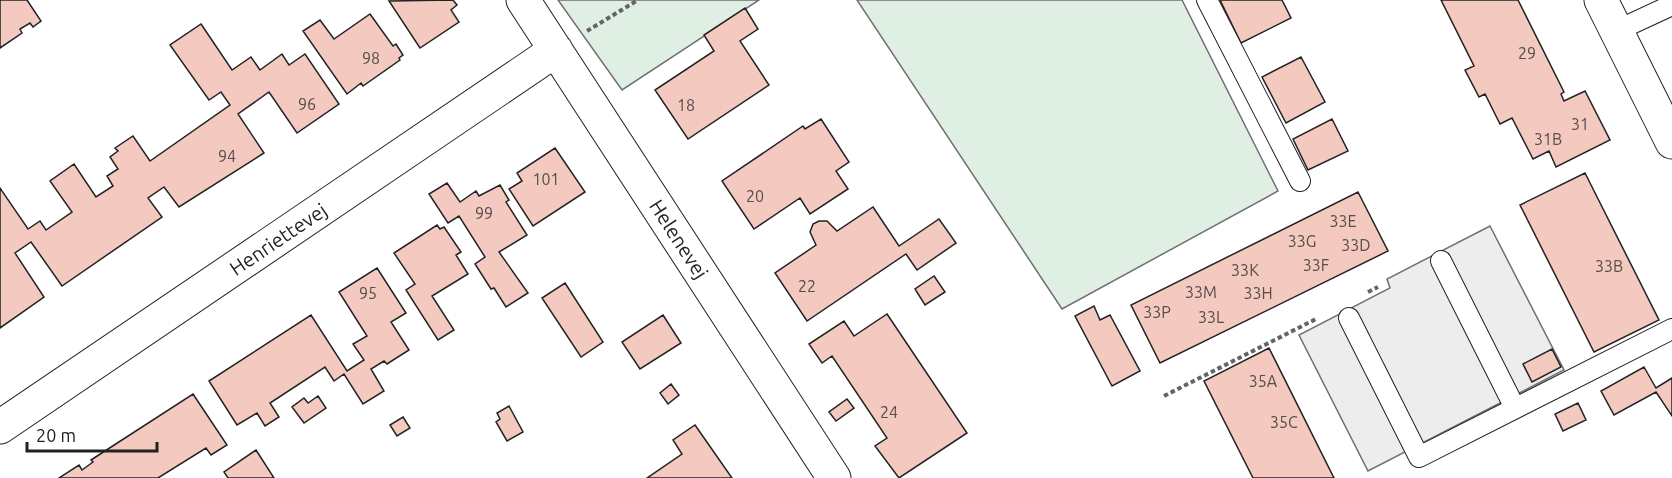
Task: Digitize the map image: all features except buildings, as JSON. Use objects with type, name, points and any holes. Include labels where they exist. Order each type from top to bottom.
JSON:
[{"type":"street","name":"Helenevej","points":[[523,0],[834,478]]},
{"type":"street","points":[[1601,0],[1672,142]]},
{"type":"street","name":"Henriettevej","points":[[0,427],[556,50]]},
{"type":"lane","points":[[1207,0],[1300,181]]},
{"type":"lane","points":[[1616,31],[1672,5]]},
{"type":"lane","points":[[1441,261],[1515,408]]},
{"type":"lane","points":[[1349,318],[1419,457],[1672,330]]},
{"type":"path","points":[[556,50],[638,0]]},
{"type":"path","points":[[1360,296],[1378,287]]},
{"type":"path","points":[[1164,396],[1321,316]]},
{"type":"green space","points":[[558,0],[759,0],[622,90]]},
{"type":"green space","points":[[857,0],[1182,0],[1278,191],[1062,309]]},
{"type":"shaded area","points":[[1490,226],[1564,370],[1368,471],[1299,335],[1390,288],[1387,279]]}]
